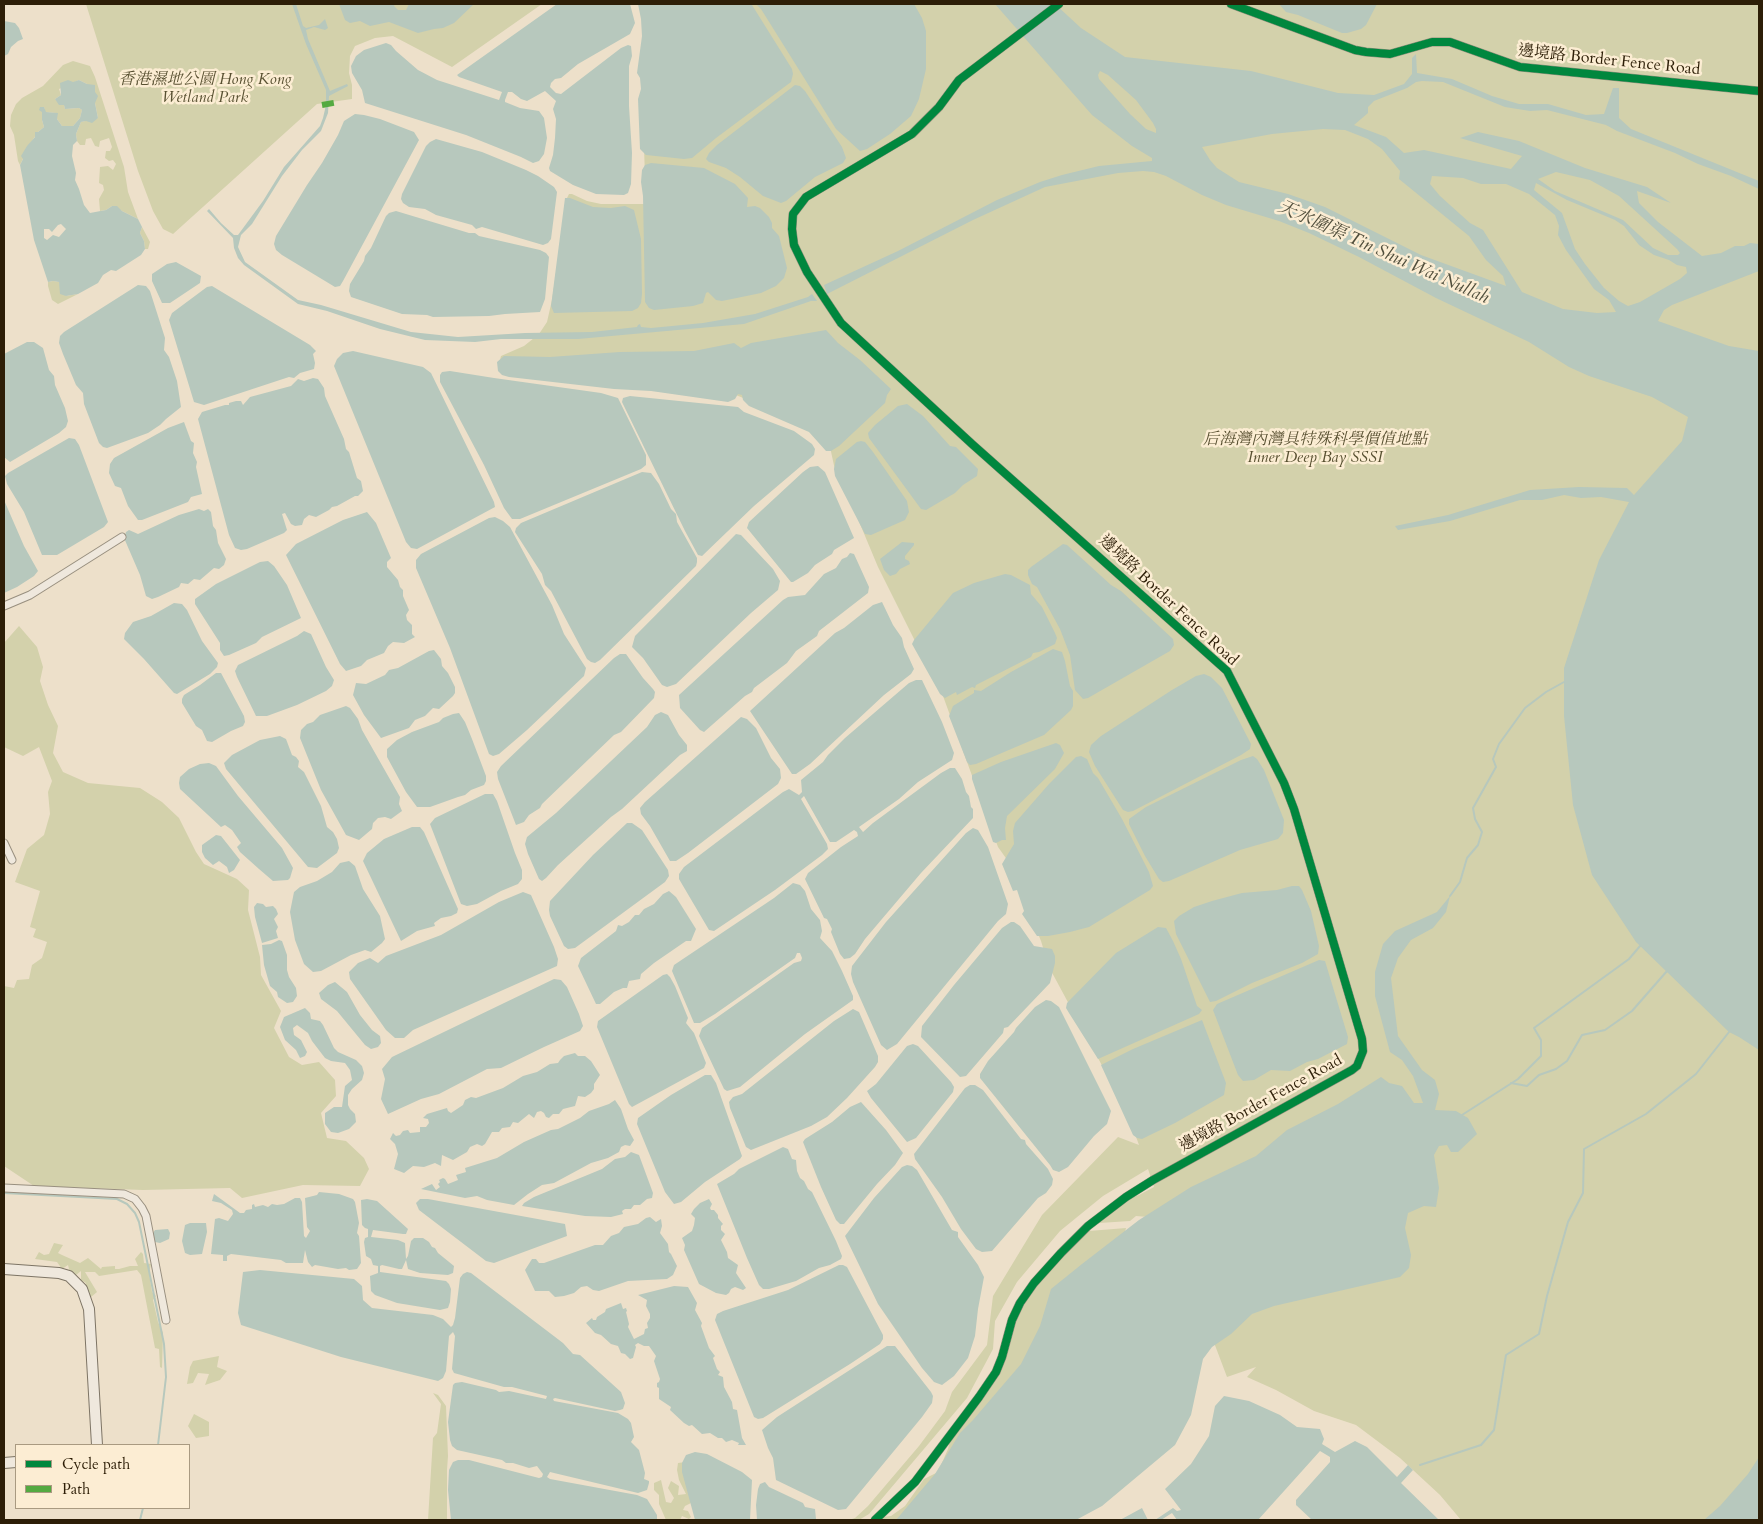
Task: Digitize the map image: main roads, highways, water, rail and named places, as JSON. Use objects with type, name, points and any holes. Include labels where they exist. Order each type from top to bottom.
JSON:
[{"type":"water","points":[[292,4],[296,4],[303,26],[306,28],[319,25],[325,19],[328,28],[325,30],[314,27],[306,30],[308,39],[330,91],[347,84],[348,86],[329,96],[328,113],[321,131],[302,150],[282,176],[252,224],[241,235],[238,247],[245,262],[298,300],[411,332],[458,337],[592,332],[637,327],[640,324],[641,327],[651,328],[703,323],[755,314],[808,297],[812,294],[817,301],[811,301],[744,324],[578,339],[501,339],[475,342],[425,340],[380,329],[327,311],[298,304],[244,265],[238,258],[233,238],[207,211],[209,209],[234,235],[238,235],[263,201],[284,167],[320,126],[326,105],[326,90],[306,44]]},
{"type":"water","points":[[339,4],[395,4],[394,6],[398,10],[406,10],[409,4],[474,4],[454,23],[443,28],[418,33],[389,22],[370,26],[360,21],[350,23],[345,20]]},
{"type":"water","points":[[557,4],[630,4],[635,23],[630,34],[578,64],[561,78],[555,79],[550,87],[556,93],[561,94],[621,48],[628,45],[631,46],[629,106],[632,153],[631,184],[628,193],[624,195],[596,194],[573,185],[550,171],[556,119],[553,109],[556,101],[545,91],[527,101],[512,92],[508,92],[505,100],[505,102],[520,108],[539,111],[544,118],[547,138],[544,154],[539,161],[533,163],[466,135],[365,103],[362,90],[352,73],[351,66],[356,56],[364,50],[386,43],[391,45],[418,70],[437,80],[499,100],[502,92],[457,75]]},
{"type":"water","points":[[638,4],[752,5],[792,69],[791,82],[692,158],[684,159],[646,155],[640,149],[638,99],[641,89],[640,78],[637,73],[642,36]]},
{"type":"water","points":[[756,4],[914,4],[922,18],[926,31],[926,69],[919,99],[911,116],[890,134],[867,149],[860,151],[836,129],[761,9]]},
{"type":"water","name":"天水圍渠 Tin Shui Wai Nullah","points":[[995,4],[1055,4],[1081,28],[1125,57],[1251,71],[1338,93],[1374,95],[1404,84],[1412,74],[1412,58],[1416,54],[1417,73],[1452,79],[1492,96],[1519,104],[1548,104],[1586,115],[1604,114],[1613,88],[1619,88],[1619,118],[1631,129],[1759,181],[1759,189],[1606,125],[1547,110],[1530,111],[1505,107],[1443,82],[1416,82],[1407,88],[1374,101],[1368,107],[1368,113],[1354,125],[1386,137],[1404,153],[1424,150],[1511,169],[1522,156],[1460,138],[1478,132],[1519,141],[1585,168],[1647,187],[1671,203],[1637,191],[1639,203],[1658,222],[1702,256],[1721,253],[1735,246],[1744,246],[1750,243],[1759,244],[1759,271],[1672,305],[1664,310],[1658,321],[1729,346],[1759,351],[1759,1050],[1729,1032],[1636,942],[1592,875],[1573,805],[1564,716],[1564,668],[1599,560],[1629,502],[1601,497],[1581,498],[1564,495],[1542,500],[1520,500],[1450,521],[1398,530],[1395,526],[1448,515],[1530,490],[1579,487],[1627,488],[1634,495],[1682,441],[1688,417],[1652,397],[1589,376],[1569,367],[1529,342],[1436,298],[1309,233],[1279,221],[1226,205],[1154,172],[1118,173],[1045,187],[973,220],[827,294],[824,285],[898,251],[997,200],[1040,182],[1099,166],[1152,161],[1152,158],[1132,146],[1092,115]],"holes":[[[1100,71],[1108,75],[1136,100],[1153,123],[1156,133],[1146,129],[1130,114],[1099,79]],[[1323,129],[1345,130],[1368,139],[1382,149],[1400,171],[1399,179],[1469,236],[1486,260],[1503,276],[1506,286],[1421,255],[1325,207],[1288,194],[1239,182],[1217,168],[1202,147],[1272,134]],[[1556,172],[1590,180],[1619,196],[1680,253],[1678,255],[1668,255],[1653,248],[1623,220],[1555,191],[1538,179]],[[1432,176],[1463,178],[1481,184],[1506,184],[1529,194],[1555,215],[1559,226],[1558,235],[1566,250],[1594,289],[1609,300],[1616,312],[1597,313],[1563,309],[1522,292],[1483,230],[1470,223],[1440,196],[1430,184]],[[1536,183],[1567,200],[1615,220],[1624,226],[1639,245],[1654,255],[1686,267],[1687,273],[1640,302],[1628,306],[1604,288],[1585,264],[1575,249],[1562,213],[1534,190]]]},
{"type":"water","points":[[1279,4],[1377,4],[1366,25],[1361,29],[1342,33],[1286,12]]},
{"type":"water","points":[[4,21],[15,23],[23,39],[11,47],[8,54],[4,56]]},
{"type":"water","points":[[68,80],[73,82],[79,80],[95,85],[95,92],[98,96],[95,103],[98,118],[92,123],[81,122],[76,134],[77,141],[73,145],[72,156],[76,173],[75,180],[84,205],[90,213],[117,206],[122,211],[138,219],[142,227],[140,233],[145,249],[141,255],[116,271],[111,270],[103,275],[98,283],[78,294],[66,296],[60,294],[59,282],[48,282],[34,240],[20,165],[23,159],[21,156],[35,137],[35,132],[44,127],[42,112],[39,110],[40,107],[44,107],[46,112],[58,113],[57,119],[62,126],[73,126],[80,118],[82,110],[79,108],[65,109],[64,105],[59,105],[55,99],[61,95],[60,83]],"holes":[[[61,224],[66,229],[59,237],[53,235],[47,240],[44,238],[44,229],[49,229],[52,232]]]},
{"type":"water","points":[[795,85],[800,86],[805,91],[842,147],[846,158],[843,163],[815,177],[781,203],[763,196],[740,177],[706,159],[717,145]]},
{"type":"water","points":[[355,114],[380,119],[414,132],[419,140],[343,281],[340,286],[335,287],[282,255],[276,250],[274,244],[276,236],[322,163],[344,121]]},
{"type":"water","points":[[436,139],[482,152],[526,170],[554,187],[557,192],[551,239],[548,243],[543,245],[482,227],[476,229],[472,225],[436,215],[425,209],[409,207],[403,203],[401,199],[402,194],[426,146]]},
{"type":"water","points":[[651,163],[704,168],[735,184],[748,198],[747,207],[755,206],[760,208],[769,217],[772,228],[779,236],[787,268],[784,278],[776,286],[761,293],[722,301],[716,300],[708,292],[703,303],[693,306],[654,310],[649,308],[645,302],[643,196],[641,182],[642,170],[645,165]]},
{"type":"water","points":[[565,198],[570,198],[593,207],[611,208],[625,206],[634,210],[641,239],[642,294],[641,303],[638,308],[632,311],[554,313],[551,306]]},
{"type":"water","points":[[396,211],[469,233],[475,233],[479,236],[546,253],[549,257],[545,299],[540,312],[489,316],[433,317],[402,314],[351,297],[349,291],[350,284],[371,248],[386,216]]},
{"type":"water","points":[[176,262],[201,276],[200,283],[170,303],[162,303],[152,281],[152,274],[167,264]]},
{"type":"water","points":[[138,285],[146,286],[150,291],[165,338],[164,350],[169,357],[177,381],[181,407],[148,433],[107,448],[99,443],[84,404],[83,393],[76,385],[63,354],[59,343],[60,336]]},
{"type":"water","points":[[212,286],[310,345],[316,351],[313,354],[314,369],[300,373],[294,378],[289,377],[204,405],[194,402],[169,320],[172,313],[207,287]]},
{"type":"water","points":[[826,330],[838,343],[860,360],[891,389],[885,403],[839,446],[831,451],[826,451],[809,432],[749,406],[743,400],[742,395],[738,394],[735,399],[728,402],[651,391],[614,389],[509,377],[502,375],[498,371],[497,362],[504,356],[550,357],[620,352],[694,351],[734,343],[741,348],[751,343]]},
{"type":"water","points":[[27,342],[34,342],[43,348],[68,421],[66,427],[59,433],[10,462],[4,457],[4,354]]},
{"type":"water","points":[[353,351],[423,367],[431,373],[495,507],[417,549],[411,548],[406,542],[334,366],[337,359],[343,353]]},
{"type":"water","points":[[450,371],[601,393],[618,398],[646,455],[646,465],[641,469],[520,519],[512,519],[504,508],[484,465],[440,382],[442,372]]},
{"type":"water","points":[[313,378],[318,379],[324,388],[325,396],[344,439],[357,478],[361,481],[363,491],[358,496],[332,507],[316,517],[309,515],[304,519],[302,525],[295,526],[291,524],[285,513],[282,514],[287,530],[284,533],[247,549],[235,548],[229,535],[198,419],[202,412],[229,405],[229,403],[236,401],[241,401],[243,405],[250,397],[291,386],[298,379],[304,381]]},
{"type":"water","points":[[630,396],[738,407],[744,412],[794,431],[812,444],[815,449],[814,455],[754,506],[702,556],[698,555],[622,402],[623,398]]},
{"type":"water","points":[[907,404],[923,416],[950,446],[956,447],[978,469],[977,476],[955,493],[926,510],[921,509],[869,438],[868,433],[898,406]]},
{"type":"water","points":[[184,422],[191,441],[194,443],[193,453],[197,462],[196,467],[202,494],[191,497],[188,502],[138,520],[128,506],[121,488],[115,486],[109,473],[110,464],[114,458],[168,428]]},
{"type":"water","points":[[69,438],[75,439],[79,445],[108,522],[104,527],[57,555],[42,555],[24,512],[7,484],[5,476]]},
{"type":"water","points":[[857,442],[865,442],[873,452],[907,501],[909,512],[905,520],[871,535],[865,534],[835,476],[834,469],[836,459]]},
{"type":"water","points":[[818,466],[825,472],[854,538],[834,550],[832,554],[815,565],[808,573],[791,582],[747,528],[749,522],[803,472],[810,467]]},
{"type":"water","points":[[642,472],[651,473],[659,484],[697,558],[696,566],[600,660],[595,663],[591,662],[587,659],[551,591],[545,585],[542,574],[515,532],[516,528],[521,523]]},
{"type":"water","points":[[4,500],[24,546],[38,571],[34,576],[17,587],[4,593]]},
{"type":"water","points":[[199,509],[204,511],[208,509],[211,512],[218,543],[226,559],[224,565],[219,569],[214,568],[200,580],[194,579],[188,584],[181,583],[179,587],[158,597],[152,599],[146,596],[140,575],[124,538],[126,532],[129,530],[138,534],[179,515]]},
{"type":"water","points":[[367,512],[376,523],[391,558],[387,562],[387,567],[398,580],[403,590],[403,596],[409,610],[406,615],[407,620],[412,625],[412,634],[415,637],[404,643],[393,642],[384,653],[367,660],[361,666],[346,671],[340,664],[286,555],[296,544],[343,520]]},
{"type":"water","points":[[495,517],[510,527],[552,605],[564,634],[586,668],[584,676],[527,730],[499,754],[493,756],[489,754],[450,648],[416,568],[416,560],[421,554],[489,518]]},
{"type":"water","points":[[736,534],[741,535],[773,569],[780,581],[778,590],[676,684],[667,687],[662,685],[643,658],[632,647],[635,636]]},
{"type":"water","points":[[902,542],[914,543],[905,556],[905,559],[910,564],[890,576],[884,570],[880,559]]},
{"type":"water","points":[[1063,544],[1067,545],[1111,585],[1121,591],[1173,639],[1174,645],[1170,651],[1088,698],[1083,699],[1075,690],[1070,655],[1060,629],[1037,587],[1032,584],[1028,575],[1028,570],[1031,567]]},
{"type":"water","points":[[850,553],[854,554],[869,587],[868,593],[819,631],[817,636],[796,651],[787,663],[754,688],[752,692],[704,732],[700,730],[680,708],[679,695],[783,600],[788,597],[805,595],[824,574],[836,568],[842,559]]},
{"type":"water","points":[[268,561],[274,566],[287,585],[301,618],[262,637],[256,643],[224,656],[220,650],[220,643],[195,604],[195,599],[216,584],[260,562]]},
{"type":"water","points":[[1005,574],[1011,575],[1030,585],[1031,594],[1042,607],[1055,633],[1057,638],[1055,644],[1033,653],[1031,657],[976,685],[975,688],[972,687],[957,695],[956,692],[945,698],[940,694],[912,644],[953,593],[974,583]]},
{"type":"water","points":[[882,602],[893,625],[902,638],[914,669],[911,674],[884,695],[810,764],[796,774],[792,774],[750,711],[835,633],[873,605]]},
{"type":"water","points":[[174,603],[182,604],[187,610],[202,641],[218,663],[217,667],[210,674],[177,694],[124,639],[125,633],[133,622],[151,616]]},
{"type":"water","points":[[304,631],[311,634],[334,680],[332,686],[326,691],[297,705],[267,716],[256,716],[237,677],[235,671],[238,665]]},
{"type":"water","points":[[1053,649],[1062,652],[1065,661],[1070,686],[1073,691],[1073,706],[1071,710],[1044,735],[970,765],[967,762],[949,716],[953,706],[974,693],[974,690],[981,691]]},
{"type":"water","points":[[434,650],[441,659],[442,666],[455,687],[455,693],[439,709],[433,708],[425,716],[415,720],[409,728],[381,738],[364,715],[353,695],[356,683],[366,684],[385,675],[389,670],[398,668]]},
{"type":"water","points":[[620,654],[626,654],[655,692],[654,698],[621,732],[614,735],[540,808],[529,815],[524,822],[516,825],[497,772],[501,766]]},
{"type":"water","points":[[216,673],[221,673],[244,716],[245,722],[243,726],[212,742],[207,741],[202,730],[196,726],[182,703],[182,699],[184,695]]},
{"type":"water","points":[[1204,674],[1211,677],[1222,688],[1251,744],[1250,749],[1133,811],[1123,810],[1095,766],[1089,752],[1091,745],[1101,736],[1172,690],[1196,676]]},
{"type":"water","points":[[922,680],[942,722],[954,753],[952,760],[918,782],[899,799],[859,827],[863,832],[950,768],[955,768],[962,779],[973,809],[973,818],[921,873],[865,939],[855,954],[850,958],[844,959],[831,932],[832,929],[827,919],[824,918],[805,879],[808,873],[858,836],[854,830],[836,842],[830,842],[804,796],[801,799],[828,849],[775,890],[714,931],[709,930],[679,879],[679,874],[684,867],[783,792],[789,789],[799,795],[802,792],[801,780],[823,762],[845,738],[909,683]]},
{"type":"water","points":[[346,706],[350,708],[358,719],[362,730],[400,797],[399,804],[402,811],[391,819],[385,817],[378,818],[373,823],[372,829],[359,840],[346,835],[321,790],[300,738],[301,730],[307,724],[313,722],[320,715]]},
{"type":"water","points":[[661,712],[668,715],[687,745],[687,751],[680,755],[611,817],[546,878],[542,881],[539,879],[525,844],[527,837],[556,813],[647,727],[655,715]]},
{"type":"water","points":[[459,713],[472,739],[486,776],[486,781],[484,785],[471,790],[465,795],[430,807],[417,807],[406,792],[387,757],[387,749],[397,740],[412,732]]},
{"type":"water","points":[[741,717],[747,719],[756,728],[771,758],[780,769],[781,778],[778,784],[688,853],[676,861],[670,861],[641,814],[640,808]]},
{"type":"water","points":[[280,736],[286,739],[292,755],[299,761],[298,767],[304,772],[321,806],[327,827],[337,839],[339,848],[337,853],[317,868],[308,867],[226,769],[224,763],[232,755],[260,740]]},
{"type":"water","points":[[1056,743],[1060,745],[1064,753],[1055,769],[1007,816],[1006,840],[993,842],[972,775],[1001,762]]},
{"type":"water","points":[[1081,756],[1087,759],[1093,773],[1098,778],[1122,819],[1149,872],[1153,886],[1150,890],[1089,927],[1048,936],[1037,936],[1022,914],[1024,911],[1017,890],[1013,891],[1002,864],[1014,844],[1013,831],[1015,823],[1049,784],[1076,757]]},
{"type":"water","points":[[1253,756],[1264,770],[1284,820],[1283,833],[1278,839],[1240,850],[1163,882],[1159,879],[1145,856],[1129,824],[1129,819],[1146,807],[1241,760]]},
{"type":"water","points":[[209,763],[216,766],[238,796],[282,848],[293,868],[288,880],[273,881],[240,852],[237,847],[241,843],[232,830],[225,825],[221,827],[180,789],[180,777],[189,769],[200,764]]},
{"type":"water","points":[[485,794],[493,794],[497,801],[522,870],[522,879],[518,884],[477,904],[467,906],[461,904],[430,824],[435,818]]},
{"type":"water","points":[[627,823],[632,823],[642,830],[668,870],[669,876],[665,882],[575,948],[568,949],[564,946],[550,916],[550,901],[593,855]]},
{"type":"water","points":[[412,827],[420,827],[424,832],[458,909],[457,913],[441,918],[434,923],[435,926],[417,931],[401,941],[363,861],[367,853],[384,839]]},
{"type":"water","points":[[973,828],[978,830],[988,847],[1008,904],[1006,914],[998,921],[897,1044],[887,1050],[881,1045],[853,982],[852,966],[886,922],[966,833]]},
{"type":"water","points":[[216,835],[221,836],[240,860],[234,870],[229,873],[227,867],[219,861],[213,865],[205,858],[202,852],[202,845]]},
{"type":"water","points":[[349,861],[355,866],[363,889],[380,916],[385,939],[371,952],[365,950],[351,955],[321,971],[313,972],[304,964],[295,940],[290,912],[294,892],[300,887],[317,881],[332,872],[340,863]]},
{"type":"water","points":[[793,883],[800,885],[805,891],[811,909],[820,920],[822,931],[820,938],[832,951],[853,996],[853,1000],[805,1034],[740,1087],[727,1091],[724,1089],[699,1036],[702,1028],[794,963],[801,961],[800,953],[797,953],[795,958],[700,1023],[694,1023],[672,971],[674,965],[774,898]]},
{"type":"water","points":[[1299,886],[1311,911],[1319,946],[1318,954],[1302,963],[1210,1002],[1176,934],[1174,921],[1194,907],[1212,901],[1242,893],[1277,890]]},
{"type":"water","points":[[669,891],[676,897],[696,929],[691,941],[686,941],[654,963],[641,974],[640,979],[629,981],[627,988],[614,992],[600,1004],[596,1004],[578,966],[581,958],[616,931],[618,925],[622,926],[629,922],[635,915],[639,915],[644,909],[654,904],[663,894]]},
{"type":"water","points":[[523,892],[531,895],[554,947],[558,959],[557,966],[413,1030],[404,1038],[395,1038],[386,1030],[350,979],[349,972],[358,963],[370,958],[378,963],[386,956],[441,935],[499,902]]},
{"type":"water","points":[[1450,896],[1446,912],[1433,928],[1411,940],[1398,958],[1391,978],[1398,1036],[1422,1070],[1435,1080],[1439,1094],[1435,1110],[1456,1111],[1468,1118],[1477,1134],[1458,1152],[1451,1152],[1447,1145],[1439,1146],[1434,1155],[1439,1188],[1436,1207],[1424,1206],[1408,1213],[1405,1228],[1411,1255],[1409,1268],[1400,1277],[1274,1306],[1252,1314],[1231,1334],[1212,1347],[1203,1359],[1191,1415],[1175,1445],[1102,1506],[1076,1520],[896,1520],[935,1474],[960,1433],[1021,1364],[1040,1326],[1051,1289],[1082,1264],[1139,1220],[1191,1187],[1256,1156],[1287,1130],[1338,1104],[1381,1077],[1389,1083],[1402,1086],[1414,1103],[1423,1103],[1413,1076],[1402,1060],[1390,1052],[1375,996],[1375,972],[1383,944],[1395,931],[1437,912]]},
{"type":"water","points":[[257,903],[263,904],[266,907],[273,906],[276,909],[278,914],[274,919],[278,927],[276,931],[278,938],[262,943],[255,917],[254,907]]},
{"type":"water","points":[[1011,922],[1020,926],[1034,946],[1052,949],[1055,963],[1050,983],[1008,1027],[1004,1028],[1003,1033],[966,1076],[960,1077],[921,1037],[922,1026],[1002,928]]},
{"type":"water","points":[[1158,927],[1166,928],[1173,941],[1197,1006],[1202,1010],[1199,1014],[1098,1059],[1066,1008],[1067,1003],[1116,953]]},
{"type":"water","points":[[279,940],[282,941],[287,955],[289,977],[296,988],[297,996],[293,1002],[287,1003],[278,997],[277,992],[270,986],[264,965],[262,945],[271,944]]},
{"type":"water","points":[[1319,960],[1325,961],[1348,1037],[1347,1044],[1290,1071],[1271,1070],[1254,1080],[1243,1081],[1238,1075],[1213,1010],[1217,1004]]},
{"type":"water","points":[[667,974],[675,986],[688,1018],[686,1023],[694,1033],[706,1063],[704,1068],[632,1107],[629,1104],[597,1027],[598,1021]]},
{"type":"water","points":[[554,979],[561,980],[567,987],[583,1026],[580,1031],[501,1068],[487,1069],[439,1094],[421,1099],[388,1114],[381,1099],[385,1079],[382,1069],[392,1057]]},
{"type":"water","points":[[335,982],[347,992],[360,1015],[372,1030],[380,1036],[381,1043],[378,1047],[371,1049],[365,1045],[337,1011],[321,999],[319,993]]},
{"type":"water","points":[[1046,1000],[1059,1007],[1111,1111],[1107,1124],[1094,1136],[1068,1167],[1059,1172],[1053,1170],[980,1078],[980,1074],[988,1061],[1035,1007]]},
{"type":"water","points":[[305,1008],[310,1013],[311,1019],[320,1021],[323,1025],[334,1048],[338,1052],[356,1060],[362,1066],[364,1073],[362,1080],[348,1095],[348,1105],[355,1114],[356,1122],[349,1129],[338,1133],[331,1132],[325,1124],[325,1113],[334,1107],[342,1107],[345,1086],[352,1080],[350,1070],[345,1063],[325,1058],[308,1033],[297,1025],[293,1028],[294,1035],[301,1040],[307,1052],[305,1056],[300,1058],[296,1050],[285,1040],[280,1027],[284,1017]]},
{"type":"water","points":[[853,1009],[859,1012],[878,1056],[878,1062],[875,1067],[827,1117],[811,1126],[751,1150],[746,1147],[729,1102],[733,1097],[742,1094],[834,1021]]},
{"type":"water","points":[[1202,1020],[1226,1083],[1224,1095],[1175,1123],[1142,1139],[1137,1138],[1133,1135],[1101,1065],[1133,1049]]},
{"type":"water","points":[[913,1044],[918,1046],[954,1087],[953,1092],[916,1138],[907,1142],[867,1091],[876,1084],[907,1046]]},
{"type":"water","points":[[575,1053],[578,1056],[585,1056],[591,1061],[600,1075],[591,1093],[585,1097],[578,1096],[575,1106],[563,1109],[559,1114],[553,1114],[549,1118],[541,1111],[537,1112],[534,1118],[529,1114],[518,1123],[513,1122],[510,1127],[502,1128],[499,1132],[492,1132],[485,1144],[482,1146],[477,1144],[470,1147],[467,1152],[453,1160],[442,1155],[441,1166],[435,1163],[424,1167],[413,1166],[404,1173],[394,1169],[398,1154],[395,1144],[390,1139],[393,1133],[396,1136],[408,1130],[410,1133],[420,1132],[420,1127],[426,1127],[429,1123],[428,1119],[423,1118],[427,1114],[447,1108],[451,1113],[471,1097],[476,1098],[503,1088],[523,1076],[537,1072],[550,1064],[558,1063],[564,1056]]},
{"type":"water","points":[[705,1075],[711,1075],[716,1083],[742,1156],[705,1182],[681,1202],[674,1204],[665,1192],[637,1124],[638,1118],[671,1095]]},
{"type":"water","points":[[975,1085],[983,1090],[1021,1139],[1025,1140],[1026,1144],[1048,1169],[1053,1179],[1052,1185],[1046,1193],[1038,1198],[992,1251],[982,1252],[976,1249],[915,1159],[914,1154],[965,1088]]},
{"type":"water","points":[[615,1100],[621,1109],[634,1140],[630,1146],[625,1145],[621,1147],[619,1152],[608,1158],[591,1163],[554,1183],[542,1185],[514,1205],[487,1200],[477,1196],[465,1198],[421,1189],[432,1184],[436,1190],[440,1187],[438,1184],[439,1180],[443,1178],[448,1184],[458,1180],[456,1175],[466,1172],[465,1168],[497,1158],[524,1142],[551,1130],[558,1129],[580,1118],[589,1111]]},
{"type":"water","points":[[861,1102],[903,1153],[895,1165],[844,1224],[840,1224],[836,1220],[821,1187],[803,1142],[850,1107]]},
{"type":"water","points":[[783,1147],[788,1149],[792,1159],[796,1160],[800,1178],[812,1192],[842,1256],[841,1259],[830,1265],[819,1268],[796,1281],[763,1289],[759,1285],[747,1258],[717,1184],[739,1169]]},
{"type":"water","points":[[631,1152],[639,1155],[653,1193],[652,1198],[647,1199],[640,1205],[634,1205],[631,1209],[625,1209],[622,1211],[623,1214],[611,1217],[585,1216],[522,1206],[534,1197],[602,1169],[615,1159],[625,1157]]},
{"type":"water","points":[[907,1165],[917,1170],[952,1230],[958,1232],[958,1237],[978,1265],[984,1277],[975,1336],[968,1358],[954,1376],[942,1385],[934,1382],[922,1368],[878,1304],[845,1236],[874,1198],[902,1167]]},
{"type":"water","points":[[319,1192],[339,1194],[353,1199],[355,1202],[359,1223],[357,1233],[359,1236],[361,1263],[357,1269],[338,1269],[315,1265],[312,1267],[308,1262],[305,1250],[303,1263],[286,1263],[281,1260],[231,1254],[227,1256],[227,1261],[223,1261],[223,1255],[211,1254],[215,1219],[219,1218],[228,1221],[233,1214],[232,1210],[221,1203],[212,1201],[214,1194],[240,1213],[252,1209],[254,1204],[255,1207],[263,1205],[268,1207],[272,1204],[284,1204],[295,1198],[300,1198],[302,1202],[304,1236],[306,1238],[310,1231],[307,1227],[305,1198],[317,1195]]},
{"type":"water","points":[[420,1199],[565,1224],[567,1236],[494,1263],[486,1261],[419,1210],[416,1203]]},
{"type":"water","points":[[709,1199],[712,1204],[711,1210],[714,1210],[723,1224],[721,1230],[725,1234],[721,1240],[728,1258],[738,1265],[736,1273],[746,1288],[743,1290],[735,1287],[726,1295],[716,1293],[699,1284],[684,1250],[685,1245],[682,1238],[692,1231],[694,1225],[695,1218],[691,1214],[700,1203]]},
{"type":"water","points":[[361,1200],[377,1201],[408,1229],[406,1234],[373,1230],[371,1237],[398,1240],[405,1243],[406,1259],[411,1241],[414,1238],[423,1238],[454,1266],[453,1273],[448,1275],[420,1273],[408,1269],[406,1260],[402,1269],[382,1265],[380,1266],[380,1272],[446,1281],[451,1289],[448,1308],[440,1310],[397,1303],[375,1295],[371,1291],[370,1276],[378,1273],[378,1266],[373,1265],[371,1259],[366,1256],[364,1242],[365,1238],[368,1237],[368,1229],[362,1225]]},
{"type":"water","points":[[650,1217],[656,1222],[661,1219],[660,1233],[668,1244],[669,1252],[677,1266],[673,1275],[667,1279],[628,1281],[599,1291],[587,1286],[581,1287],[574,1293],[555,1297],[549,1291],[535,1291],[525,1270],[532,1259],[536,1259],[539,1263],[544,1263],[595,1245],[603,1245],[611,1236],[619,1233],[624,1227],[638,1224]]},
{"type":"water","points":[[190,1223],[206,1223],[207,1232],[202,1254],[190,1255],[185,1253],[182,1241],[185,1225]]},
{"type":"water","points":[[168,1229],[170,1233],[169,1239],[160,1243],[155,1242],[153,1233],[155,1230]]},
{"type":"water","points":[[839,1265],[847,1267],[883,1335],[883,1339],[880,1344],[850,1364],[763,1418],[758,1419],[754,1417],[715,1320],[717,1314],[788,1290]]},
{"type":"water","points":[[260,1270],[354,1279],[362,1286],[363,1300],[372,1308],[433,1315],[443,1319],[451,1327],[455,1318],[460,1278],[467,1272],[471,1273],[563,1343],[573,1354],[580,1355],[621,1392],[625,1403],[623,1409],[615,1411],[553,1399],[554,1401],[618,1413],[628,1419],[631,1423],[634,1437],[631,1442],[639,1450],[645,1473],[644,1479],[649,1481],[649,1483],[647,1490],[638,1493],[550,1472],[547,1477],[637,1495],[647,1499],[657,1515],[657,1520],[451,1520],[448,1490],[449,1470],[453,1462],[469,1460],[539,1478],[543,1474],[537,1466],[529,1468],[506,1463],[502,1460],[457,1450],[452,1446],[448,1422],[453,1385],[462,1382],[499,1392],[509,1391],[546,1399],[547,1396],[512,1387],[504,1387],[454,1373],[452,1369],[455,1336],[453,1332],[449,1336],[446,1371],[443,1378],[438,1381],[341,1357],[241,1325],[238,1313],[243,1272]]},
{"type":"water","points":[[674,1286],[688,1287],[697,1303],[695,1310],[702,1323],[701,1326],[709,1348],[715,1356],[713,1358],[720,1372],[718,1375],[723,1377],[724,1387],[732,1402],[733,1409],[737,1410],[742,1438],[746,1445],[738,1445],[739,1443],[732,1440],[726,1442],[722,1438],[718,1438],[710,1433],[702,1434],[692,1425],[689,1426],[684,1423],[670,1410],[671,1407],[659,1399],[657,1383],[660,1379],[654,1361],[656,1356],[649,1346],[638,1343],[635,1345],[633,1358],[630,1359],[621,1353],[618,1346],[611,1344],[601,1335],[595,1333],[586,1323],[592,1318],[596,1320],[606,1309],[621,1303],[623,1309],[626,1308],[628,1327],[634,1339],[644,1334],[645,1329],[648,1328],[647,1323],[650,1318],[646,1306],[647,1300],[638,1295]]},
{"type":"water","points":[[887,1346],[895,1346],[931,1392],[933,1396],[932,1403],[846,1509],[838,1510],[776,1480],[773,1458],[762,1430],[777,1417]]},
{"type":"water","points":[[1224,1396],[1249,1401],[1280,1415],[1297,1427],[1320,1429],[1324,1439],[1322,1444],[1335,1452],[1355,1441],[1367,1447],[1397,1477],[1408,1465],[1413,1470],[1401,1483],[1439,1520],[1312,1520],[1296,1505],[1296,1500],[1330,1462],[1330,1457],[1320,1451],[1258,1520],[1177,1520],[1172,1513],[1161,1520],[1155,1520],[1173,1508],[1177,1511],[1181,1510],[1165,1489],[1191,1464],[1209,1436],[1215,1406]]},
{"type":"water","points":[[695,1452],[707,1454],[742,1472],[752,1480],[750,1520],[695,1520],[682,1472],[682,1463],[686,1455]]},
{"type":"water","points":[[1759,1457],[1759,1520],[1704,1520],[1720,1506],[1748,1474]]},
{"type":"water","points":[[765,1482],[769,1487],[803,1503],[805,1507],[815,1509],[816,1519],[757,1520],[758,1489],[760,1484]]},
{"type":"water","points":[[1142,1508],[1148,1520],[1120,1520]]},
{"type":"waterway","points":[[1450,896],[1460,882],[1467,858],[1478,845],[1482,832],[1475,819],[1473,808],[1496,767],[1493,759],[1499,744],[1525,708],[1546,692],[1564,682]]},
{"type":"waterway","points":[[1462,1115],[1518,1079],[1541,1056],[1541,1040],[1534,1028],[1629,959],[1640,946]]},
{"type":"waterway","points":[[1511,1083],[1527,1086],[1539,1075],[1556,1069],[1567,1061],[1582,1035],[1605,1030],[1632,1011],[1667,971]]},
{"type":"waterway","points":[[1420,1465],[1481,1445],[1494,1430],[1506,1355],[1539,1334],[1547,1296],[1568,1222],[1583,1193],[1584,1149],[1646,1114],[1696,1074],[1729,1032]]},
{"type":"waterway","points":[[4,1193],[117,1199],[127,1204],[135,1213],[139,1222],[164,1344],[166,1377],[158,1444]]},
{"type":"waterway","points":[[140,1520],[143,1509]]},
{"type":"park label","name":"香港濕地公園 Hong Kong Wetland Park","points":[[205,89]]},
{"type":"park label","name":"后海灣內灣具特殊科學價值地點 Inner Deep Bay SSSI","points":[[1315,449]]}]
